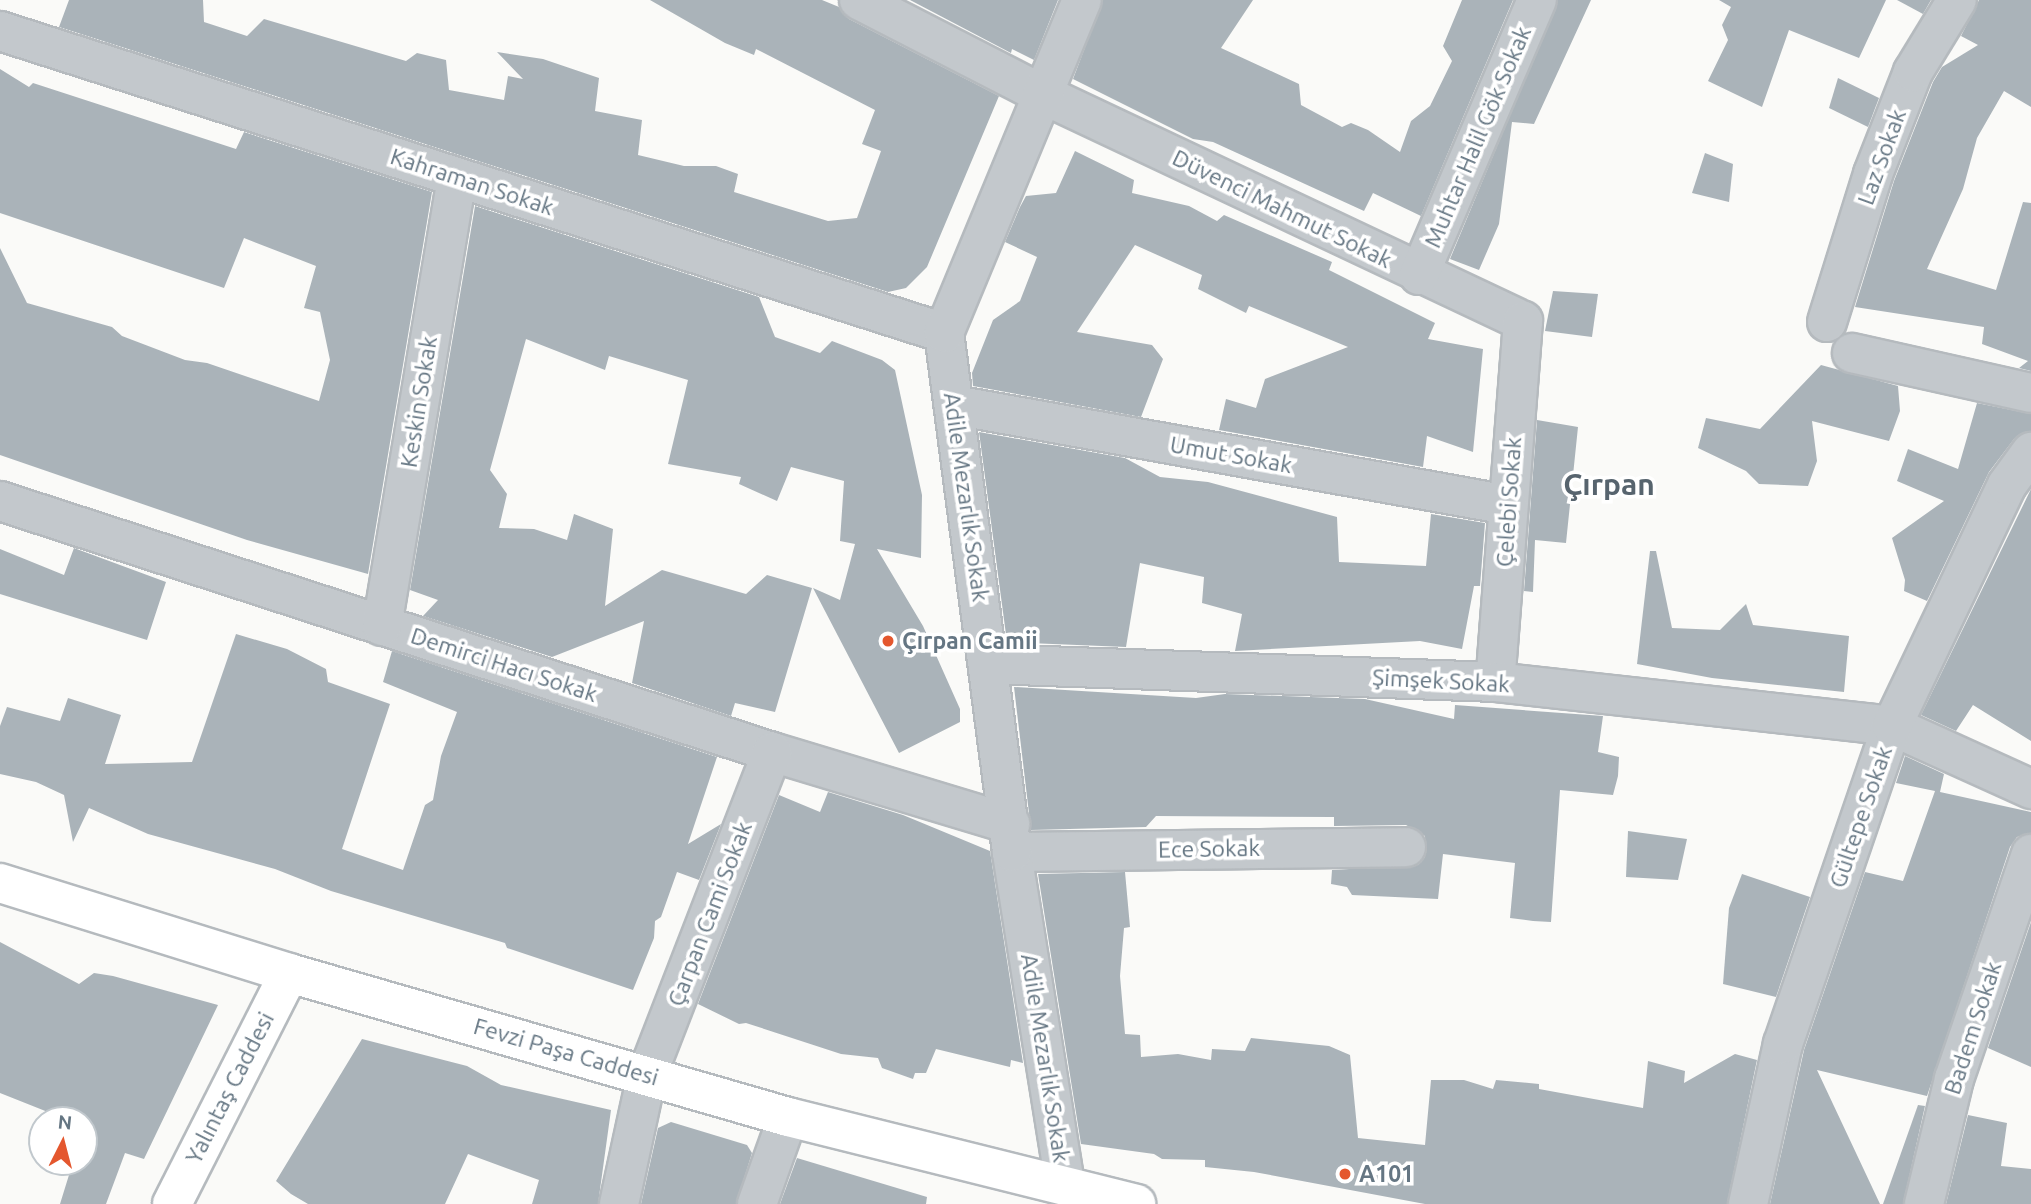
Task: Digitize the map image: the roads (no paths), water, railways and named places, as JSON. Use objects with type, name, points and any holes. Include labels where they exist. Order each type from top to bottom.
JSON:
[{"type":"main road","name":"Fevzi Paşa Caddesi","points":[[0,883],[289,973],[788,1116],[1136,1204]]},
{"type":"main road","name":"Yalıntaş Caddesi","points":[[172,1204],[289,973]]},
{"type":"street","name":"Düvenci Mahmut Sokak","points":[[859,0],[1042,94],[1419,275],[1523,321]]},
{"type":"street","points":[[944,333],[1082,0]]},
{"type":"street","name":"Muhtar Halil Gök Sokak","points":[[1419,275],[1537,0]]},
{"type":"street","name":"Laz Sokak","points":[[1827,322],[1873,174],[1913,72],[1957,0]]},
{"type":"street","name":"Kahraman Sokak","points":[[0,31],[944,333]]},
{"type":"street","name":"Keskin Sokak","points":[[382,626],[457,178]]},
{"type":"street","name":"Çelebi Sokak","points":[[1494,682],[1523,321]]},
{"type":"street","name":"Adile Mezarlık Sokak","points":[[944,333],[1011,838],[1065,1184]]},
{"type":"street","points":[[1852,353],[2031,393]]},
{"type":"street","name":"Umut Sokak","points":[[954,405],[1508,505]]},
{"type":"street","name":"Gültepe Sokak","points":[[1748,1204],[1783,1044],[1892,726],[2007,485],[2031,452]]},
{"type":"street","name":"Demirci Hacı Sokak","points":[[0,501],[772,752],[1011,838]]},
{"type":"street","name":"Şimşek Sokak","points":[[988,664],[1494,682],[1892,726],[2031,789]]},
{"type":"street","name":"Çarpan Cami Sokak","points":[[619,1204],[647,1075],[772,752]]},
{"type":"street","name":"Ece Sokak","points":[[1011,838],[1406,846]]},
{"type":"street","name":"Badem Sokak","points":[[1924,1204],[1954,1079],[2031,854]]},
{"type":"street","points":[[757,1204],[788,1116]]},
{"type":"place","name":"Çırpan Camii","points":[[888,641]]},
{"type":"place","name":"A101","points":[[1345,1174]]},
{"type":"district","name":"Çırpan","points":[[1609,484]]}]
